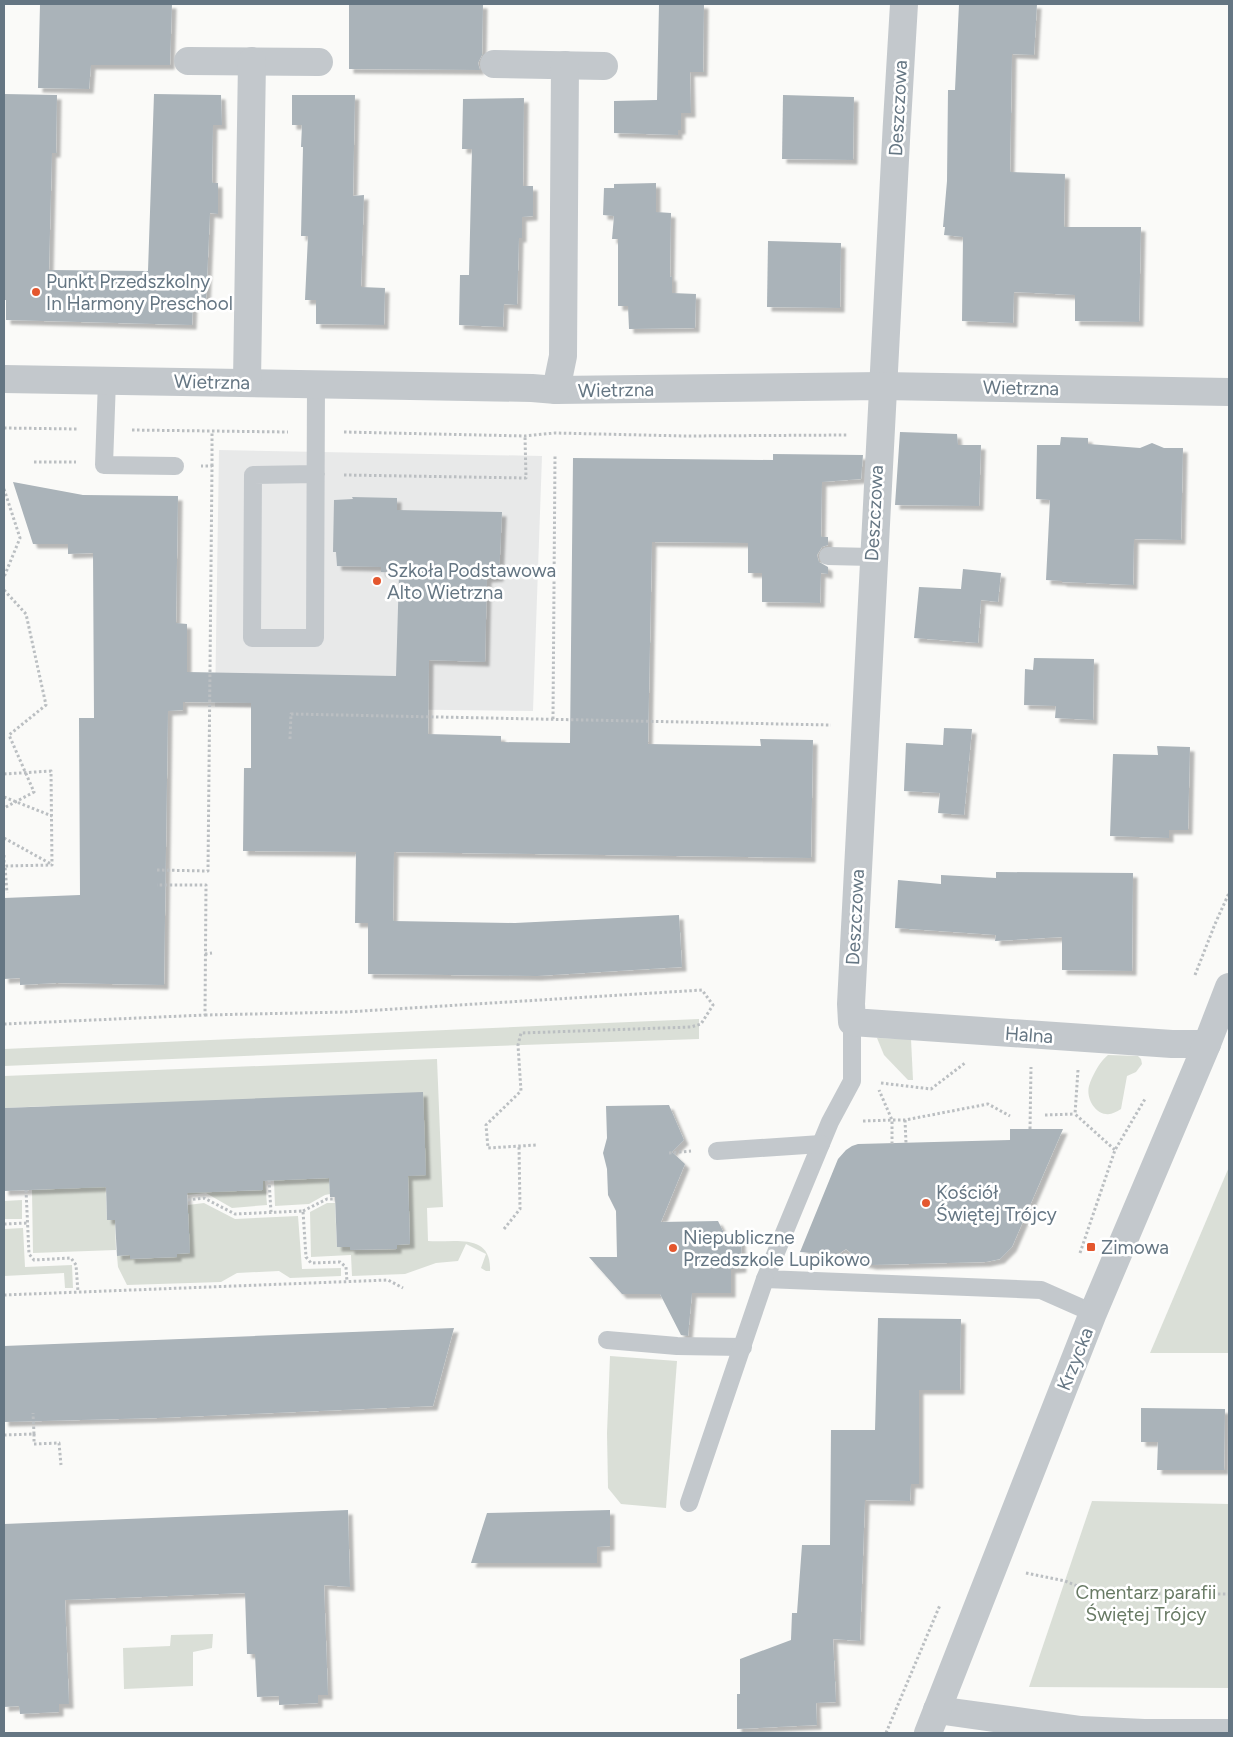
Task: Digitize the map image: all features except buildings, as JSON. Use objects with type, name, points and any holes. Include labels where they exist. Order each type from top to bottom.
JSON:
[{"type":"street","name":"Deszczowa","points":[[852,1022],[872,557],[904,4]]},
{"type":"street","points":[[188,61],[319,62]]},
{"type":"street","points":[[248,382],[252,61]]},
{"type":"street","points":[[494,64],[604,66]]},
{"type":"street","points":[[556,390],[563,356],[565,65]]},
{"type":"street","name":"Wietrzna","points":[[4,379],[248,382],[556,390],[881,386],[1229,392]]},
{"type":"street","name":"Krzycka","points":[[932,1722],[1093,1313],[1218,1044],[1229,988]]},
{"type":"street","name":"Halna","points":[[852,1022],[1172,1044],[1218,1044]]},
{"type":"street","points":[[932,1722],[1080,1732],[1229,1733]]},
{"type":"lane","points":[[107,380],[104,465],[175,466]]},
{"type":"lane","points":[[316,384],[316,474],[315,638],[252,638],[253,475],[316,474]]},
{"type":"lane","points":[[828,556],[872,557]]},
{"type":"lane","points":[[689,1503],[765,1279],[830,1122],[852,1081],[852,1022]]},
{"type":"lane","points":[[717,1151],[821,1144]]},
{"type":"lane","points":[[765,1279],[1041,1290],[1093,1313]]},
{"type":"lane","points":[[607,1340],[677,1346],[743,1347]]},
{"type":"path","points":[[4,428],[525,436],[555,433],[686,436],[847,435],[879,433]]},
{"type":"path","points":[[157,870],[208,871],[212,431]]},
{"type":"path","points":[[316,474],[526,478],[525,436]]},
{"type":"path","points":[[553,719],[555,456]]},
{"type":"path","points":[[34,462],[104,462]]},
{"type":"path","points":[[175,466],[212,466]]},
{"type":"path","points":[[4,489],[20,538],[4,576]]},
{"type":"path","points":[[4,590],[26,614],[46,705],[9,735],[34,792],[4,808]]},
{"type":"path","points":[[290,739],[290,714],[864,725]]},
{"type":"path","points":[[4,774],[51,771],[52,865]]},
{"type":"path","points":[[4,797],[52,816]]},
{"type":"path","points":[[4,838],[52,865]]},
{"type":"path","points":[[4,855],[7,893]]},
{"type":"path","points":[[4,866],[52,865]]},
{"type":"path","points":[[157,885],[206,885],[204,1016]]},
{"type":"path","points":[[1194,980],[1229,893]]},
{"type":"path","points":[[205,954],[212,953]]},
{"type":"path","points":[[4,1024],[346,1012],[702,990],[713,1005],[701,1024],[691,1027],[521,1033],[518,1045],[521,1092],[486,1125],[488,1148],[536,1145]]},
{"type":"path","points":[[876,1082],[932,1089],[966,1062]]},
{"type":"path","points":[[1030,1129],[1031,1063]]},
{"type":"path","points":[[1075,1114],[1078,1066]]},
{"type":"path","points":[[892,1144],[892,1120],[905,1120],[988,1104],[1010,1116]]},
{"type":"path","points":[[1045,1115],[1075,1114],[1115,1150]]},
{"type":"path","points":[[905,1120],[906,1143]]},
{"type":"path","points":[[504,1229],[520,1209],[519,1146]]},
{"type":"path","points":[[669,1153],[695,1151]]},
{"type":"path","points":[[269,1180],[271,1212]]},
{"type":"path","points":[[26,1190],[28,1254],[34,1260],[71,1258],[76,1265],[78,1292]]},
{"type":"path","points":[[188,1200],[204,1198],[235,1214],[303,1210],[327,1199],[335,1199]]},
{"type":"path","points":[[303,1210],[306,1257],[311,1263],[340,1262],[346,1267],[347,1282]]},
{"type":"path","points":[[4,1224],[27,1223]]},
{"type":"path","points":[[4,1295],[388,1280],[403,1288]]},
{"type":"path","points":[[33,1413],[34,1444],[59,1443],[61,1465]]},
{"type":"path","points":[[4,1435],[34,1434]]},
{"type":"path","points":[[1021,1572],[1065,1581],[1095,1593],[1229,1594]]},
{"type":"shaded area","name":"Szkoła Podstawowa Alto Wietrzna","points":[[219,450],[542,456],[533,711],[215,707]]},
{"type":"green space","points":[[699,1019],[699,1039],[4,1066],[4,1049]]},
{"type":"green space","points":[[877,1038],[911,1039],[913,1080],[908,1080],[884,1055]]},
{"type":"green space","points":[[1108,1055],[1138,1056],[1142,1064],[1136,1072],[1127,1076],[1121,1109],[1108,1114],[1102,1113],[1095,1108],[1088,1090],[1097,1069]]},
{"type":"green space","points":[[437,1059],[443,1207],[427,1208],[428,1241],[460,1241],[478,1245],[485,1250],[489,1259],[490,1271],[481,1268],[486,1254],[466,1244],[458,1261],[436,1263],[405,1274],[352,1276],[351,1255],[311,1257],[310,1212],[327,1203],[335,1203],[337,1247],[350,1247],[350,1250],[397,1249],[397,1245],[410,1244],[408,1176],[105,1174],[107,1220],[115,1220],[116,1250],[33,1253],[32,1190],[53,1189],[50,1106],[4,1108],[4,1076]]},
{"type":"green space","points":[[1229,1167],[1229,1353],[1150,1353]]},
{"type":"green space","points":[[329,1178],[330,1194],[309,1204],[275,1206],[274,1180]]},
{"type":"green space","points":[[263,1181],[265,1181],[267,1205],[232,1208],[206,1193],[187,1195],[187,1184],[237,1182],[237,1191],[263,1190]]},
{"type":"green space","points":[[22,1200],[22,1219],[4,1219],[4,1201]]},
{"type":"green space","points":[[204,1203],[235,1219],[298,1216],[302,1269],[341,1268],[341,1276],[290,1278],[279,1271],[237,1273],[221,1282],[127,1285],[118,1267],[117,1256],[130,1255],[130,1259],[176,1257],[177,1254],[189,1253],[188,1205]]},
{"type":"green space","points":[[23,1228],[25,1267],[72,1265],[73,1288],[65,1288],[64,1273],[4,1276],[4,1229]]},
{"type":"green space","points":[[610,1356],[677,1361],[666,1508],[621,1504],[608,1488],[607,1433]]},
{"type":"green space","name":"Cmentarz parafii Świętej Trójcy","points":[[1092,1501],[1229,1504],[1229,1688],[1029,1687]]},
{"type":"green space","points":[[213,1634],[212,1648],[193,1652],[193,1686],[124,1689],[123,1648],[170,1646],[171,1635]]},
{"type":"place","name":"Punkt Przedszkolny In Harmony Preschool","points":[[36,292]]},
{"type":"place","name":"Szkoła Podstawowa Alto Wietrzna","points":[[377,581]]},
{"type":"place","name":"Kościół Świętej Trójcy","points":[[926,1203]]},
{"type":"place","name":"Zimowa","points":[[1091,1247]]},
{"type":"place","name":"Niepubliczne Przedszkole Lupikowo","points":[[673,1248]]}]
